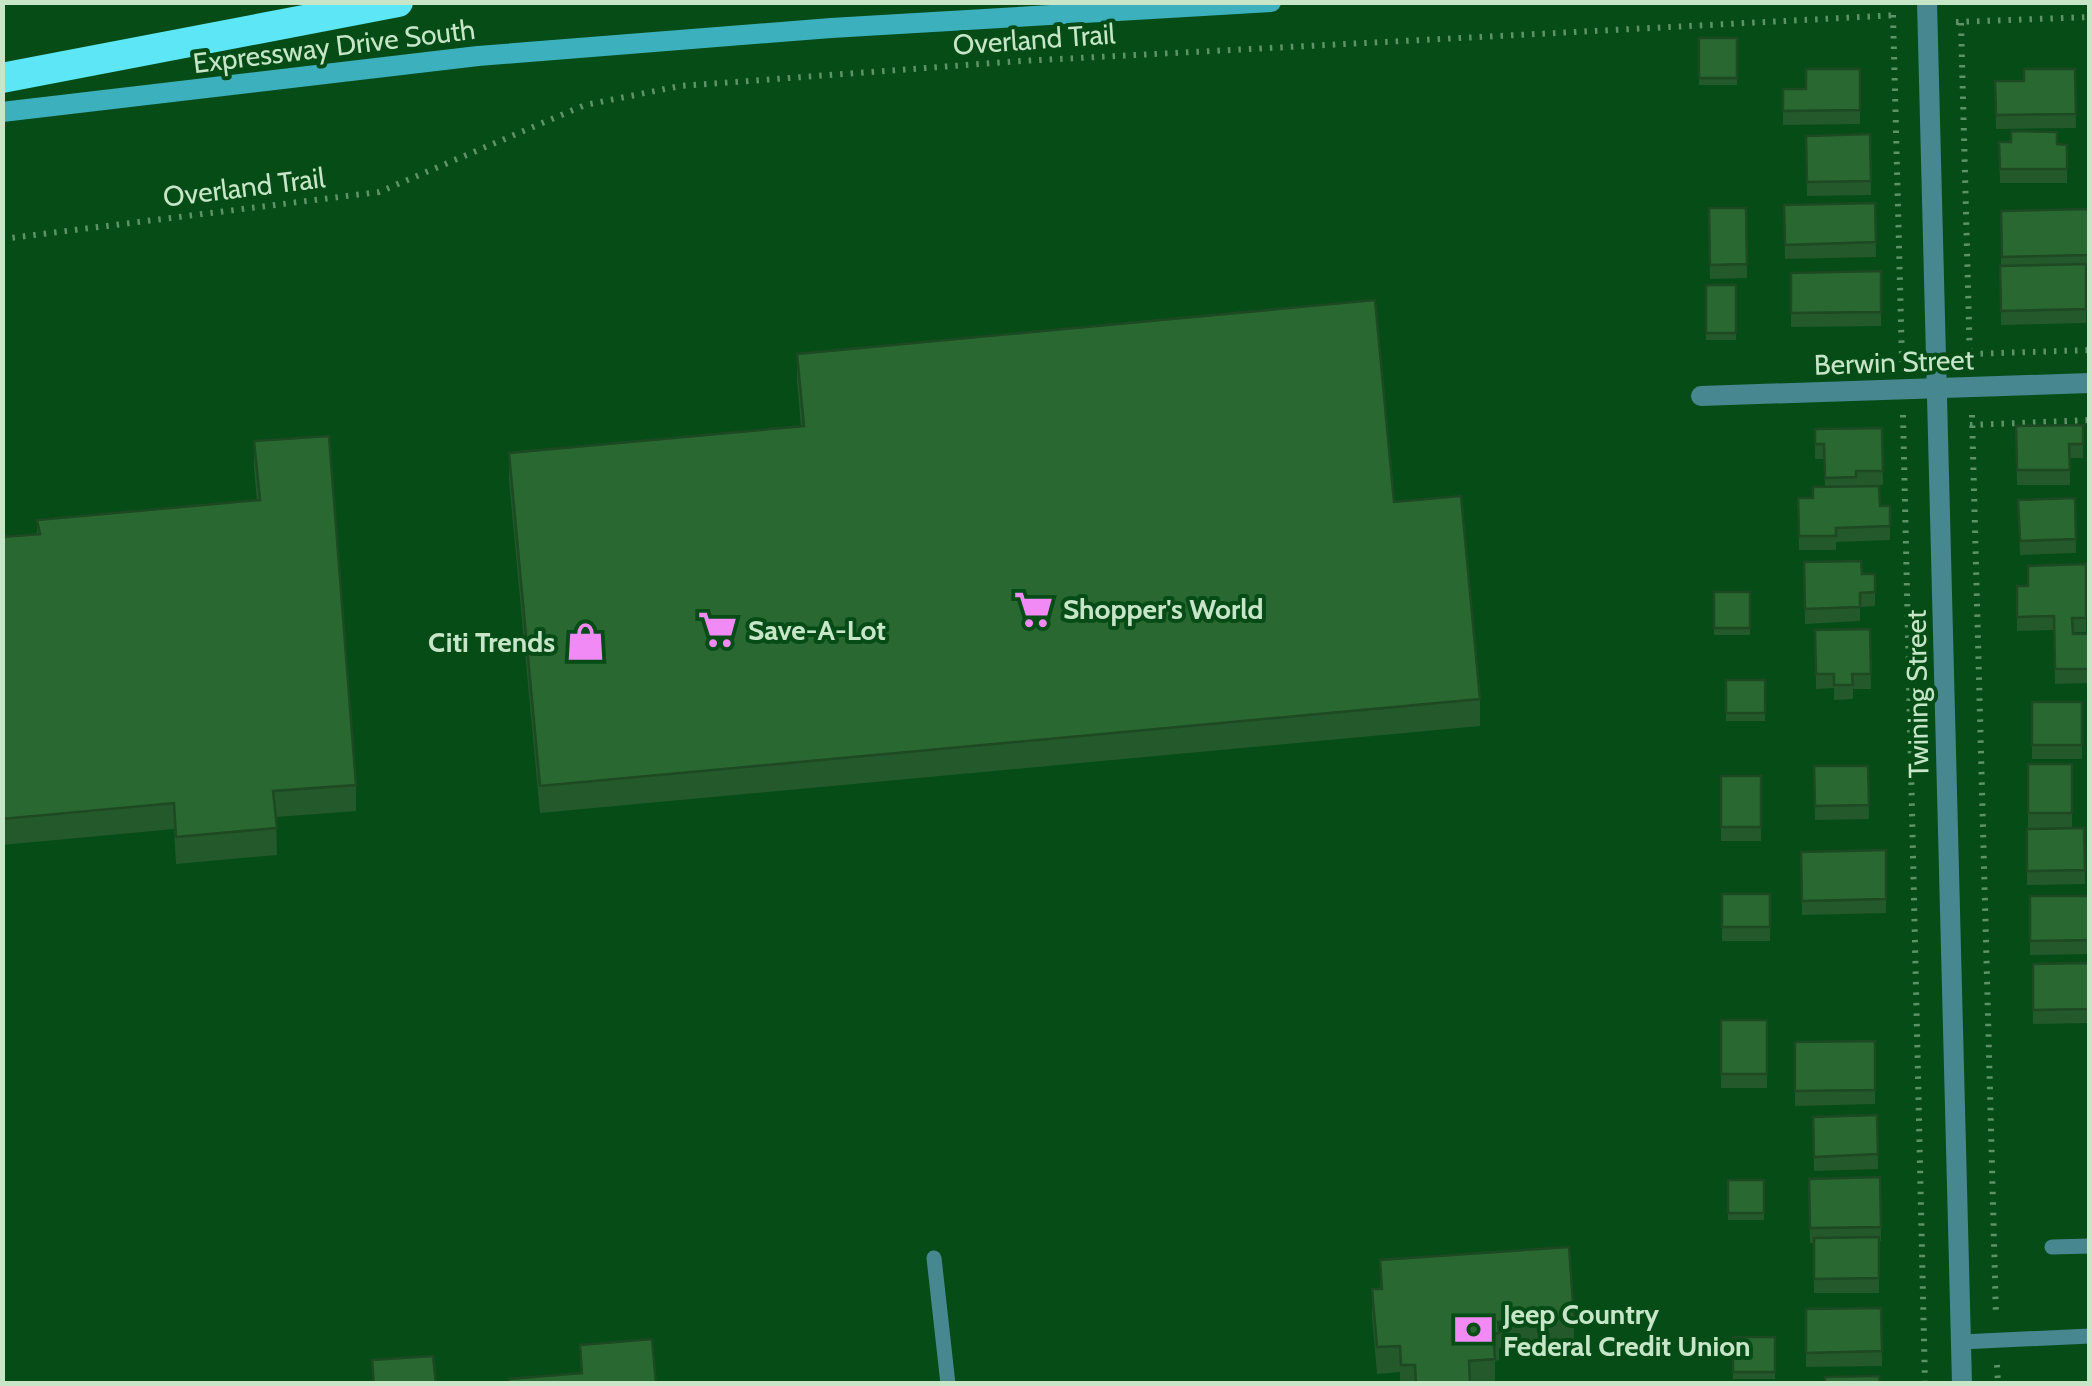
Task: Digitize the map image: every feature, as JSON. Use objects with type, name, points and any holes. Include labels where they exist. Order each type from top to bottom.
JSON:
[{"type":"highway","points":[[2,78],[398,2]]},
{"type":"main road","name":"Expressway Drive South","points":[[2,112],[478,56],[830,28],[1271,2]]},
{"type":"street","name":"Twining Street","points":[[1928,10],[1962,1384]]},
{"type":"street","name":"Berwin Street","points":[[1701,396],[2090,383]]},
{"type":"lane","points":[[2052,1247],[2090,1246]]},
{"type":"lane","points":[[934,1258],[948,1384]]},
{"type":"lane","points":[[1960,1342],[2090,1336]]},
{"type":"path","name":"Overland Trail","points":[[2,239],[379,192],[585,105],[680,86],[1041,60],[1928,10],[1960,22],[2090,17]]},
{"type":"path","points":[[1893,14],[1925,1384]]},
{"type":"path","points":[[1960,22],[1998,1384]]},
{"type":"path","points":[[1970,354],[2090,350]]},
{"type":"path","points":[[1904,427],[2090,420]]},
{"type":"building","points":[[1699,38],[1737,38],[1737,78],[1699,78]]},
{"type":"building","points":[[1806,69],[1860,69],[1860,110],[1783,111],[1783,89],[1806,89]]},
{"type":"building","points":[[2024,69],[2075,69],[2076,114],[1996,115],[1995,81],[2024,81]]},
{"type":"building","points":[[2011,131],[2057,132],[2057,144],[2067,145],[2067,169],[2000,169],[1999,142],[2011,142]]},
{"type":"building","points":[[1870,134],[1871,181],[1807,182],[1806,136]]},
{"type":"building","points":[[1875,203],[1876,242],[1785,245],[1784,205]]},
{"type":"building","points":[[1709,208],[1746,208],[1747,264],[1710,265]]},
{"type":"building","points":[[2088,209],[2089,255],[2002,257],[2001,211]]},
{"type":"building","points":[[2086,264],[2086,309],[2001,311],[2000,266]]},
{"type":"building","points":[[1881,271],[1881,312],[1791,313],[1791,273]]},
{"type":"building","points":[[1706,285],[1736,285],[1736,333],[1706,333]]},
{"type":"building","points":[[1375,300],[1394,502],[1461,496],[1480,699],[540,786],[509,453],[804,426],[797,354]]},
{"type":"building","points":[[2083,425],[2083,444],[2069,444],[2070,470],[2017,470],[2016,426]]},
{"type":"building","points":[[1882,428],[1883,471],[1856,471],[1856,477],[1825,478],[1824,444],[1815,444],[1815,429]]},
{"type":"building","points":[[329,436],[356,785],[273,791],[277,828],[176,837],[174,803],[2,819],[2,537],[40,534],[37,520],[260,500],[254,441]]},
{"type":"building","points":[[1879,486],[1880,506],[1890,506],[1890,526],[1836,528],[1836,536],[1799,536],[1798,498],[1813,498],[1813,487]]},
{"type":"building","points":[[2075,498],[2076,539],[2020,541],[2018,500]]},
{"type":"building","points":[[1861,561],[1862,574],[1875,574],[1875,592],[1860,593],[1860,607],[1805,609],[1804,562]]},
{"type":"building","points":[[2086,564],[2086,618],[2072,618],[2073,634],[2090,634],[2090,669],[2055,669],[2054,616],[2017,617],[2017,586],[2028,586],[2028,566]]},
{"type":"building","points":[[1714,592],[1750,592],[1750,628],[1714,628]]},
{"type":"building","points":[[1870,629],[1871,674],[1852,674],[1853,685],[1834,685],[1834,674],[1816,674],[1815,630]]},
{"type":"building","points":[[1726,680],[1765,680],[1765,713],[1726,713]]},
{"type":"building","points":[[2032,702],[2082,702],[2082,745],[2032,745]]},
{"type":"building","points":[[2028,764],[2072,764],[2072,813],[2028,813]]},
{"type":"building","points":[[1814,766],[1868,766],[1869,805],[1815,806]]},
{"type":"building","points":[[1721,776],[1761,776],[1761,827],[1721,827]]},
{"type":"building","points":[[2084,828],[2085,870],[2027,871],[2027,829]]},
{"type":"building","points":[[1886,850],[1886,899],[1802,901],[1801,852]]},
{"type":"building","points":[[1722,894],[1770,894],[1770,927],[1722,927]]},
{"type":"building","points":[[2030,896],[2090,896],[2090,940],[2030,941]]},
{"type":"building","points":[[2090,963],[2090,1009],[2033,1010],[2033,964]]},
{"type":"building","points":[[1721,1020],[1767,1020],[1767,1074],[1721,1074]]},
{"type":"building","points":[[1875,1041],[1875,1090],[1795,1091],[1795,1042]]},
{"type":"building","points":[[1877,1115],[1878,1154],[1814,1157],[1813,1117]]},
{"type":"building","points":[[1880,1177],[1881,1227],[1810,1228],[1809,1179]]},
{"type":"building","points":[[1728,1180],[1764,1180],[1764,1213],[1728,1213]]},
{"type":"building","points":[[1879,1237],[1879,1278],[1814,1279],[1814,1238]]},
{"type":"building","name":"Jeep Country Federal Credit Union","points":[[1569,1247],[1574,1317],[1498,1322],[1499,1333],[1493,1334],[1495,1359],[1469,1361],[1470,1384],[1416,1384],[1415,1365],[1401,1365],[1400,1346],[1377,1347],[1372,1289],[1382,1289],[1380,1260]]},
{"type":"building","points":[[1881,1308],[1882,1351],[1806,1353],[1806,1309]]},
{"type":"building","points":[[1733,1337],[1775,1337],[1775,1372],[1733,1372]]},
{"type":"building","points":[[652,1339],[656,1384],[509,1384],[509,1379],[582,1373],[580,1345]]},
{"type":"building","points":[[433,1356],[436,1384],[374,1384],[372,1360]]},
{"type":"building","points":[[1879,1376],[1880,1384],[1825,1384],[1825,1377]]},
{"type":"place","name":"Shopper's World","points":[[1033,609]]},
{"type":"place","name":"Save-A-Lot","points":[[718,630]]},
{"type":"place","name":"Citi Trends","points":[[585,642]]},
{"type":"place","name":"Jeep Country Federal Credit Union","points":[[1473,1330]]}]
